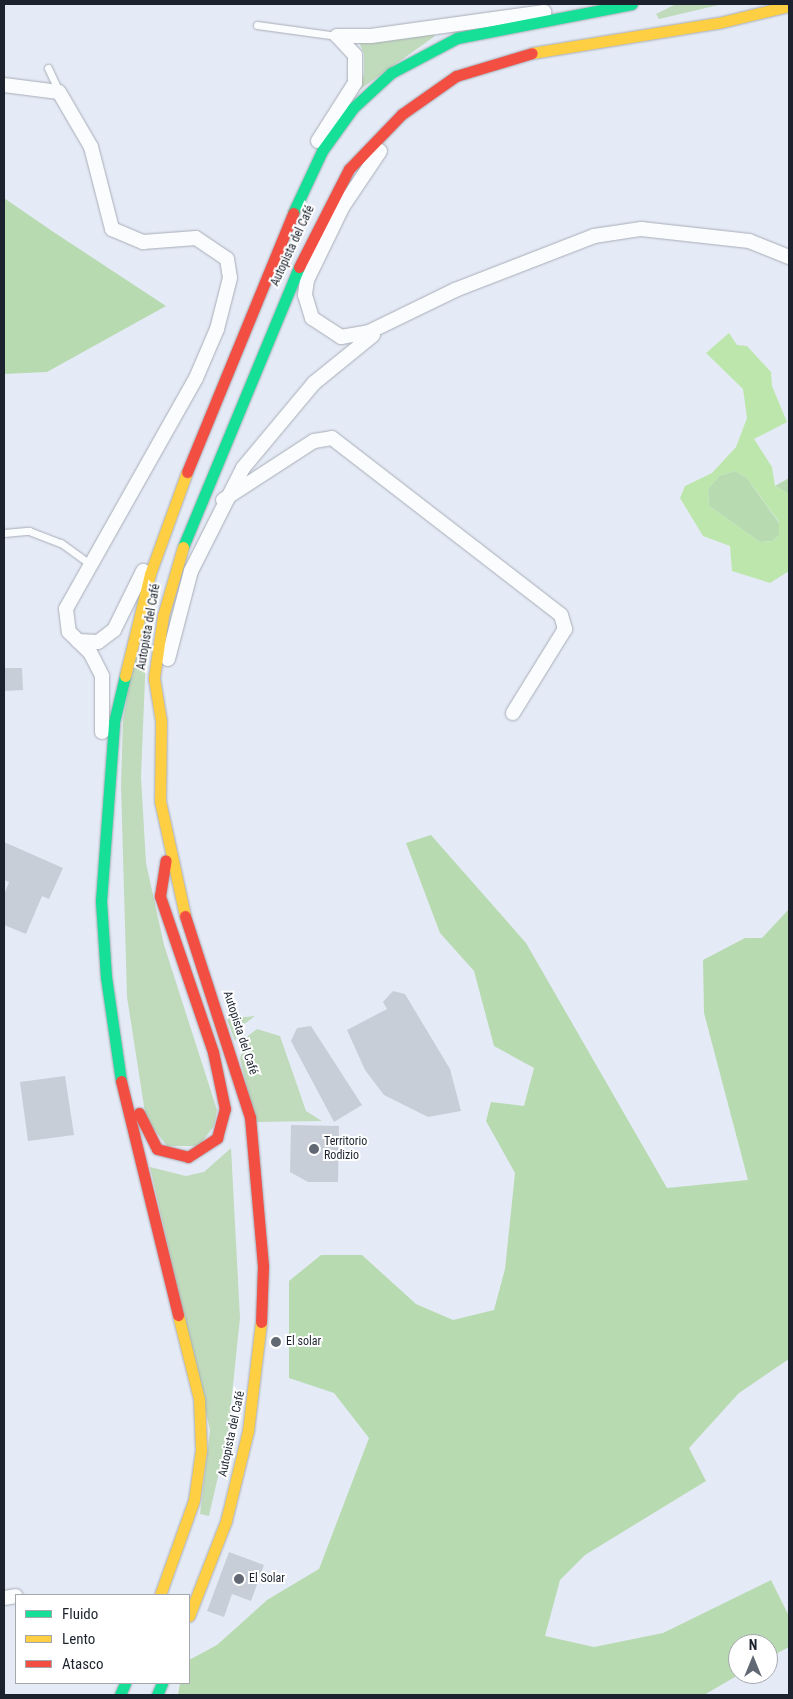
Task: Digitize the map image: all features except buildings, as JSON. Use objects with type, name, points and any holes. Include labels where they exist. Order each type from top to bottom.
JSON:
[{"type":"highway","name":"Autopista del Café","points":[[160,1594],[194,1500],[201,1450],[199,1399],[118,1068],[106,977],[101,900],[108,764],[122,682],[160,542],[297,202],[322,151],[353,108],[416,57],[457,38],[506,25],[610,10],[632,4]]},
{"type":"highway","points":[[718,23],[746,4]]},
{"type":"highway","name":"Autopista del Café","points":[[190,1613],[226,1521],[248,1431],[260,1351],[264,1266],[255,1150],[244,1090],[167,852],[160,801],[161,721],[154,678],[174,572],[270,328],[334,191],[384,130],[436,88],[481,66],[536,50],[718,23],[789,6]]},
{"type":"highway","points":[[101,900],[113,934],[124,1035],[143,1129],[166,1154],[199,1153],[224,1125],[224,1091],[160,896],[167,852]]},
{"type":"street","points":[[337,36],[371,36],[520,13],[610,10]]},
{"type":"street","points":[[297,202],[317,143],[355,83],[355,55],[337,36]]},
{"type":"street","points":[[536,50],[508,60],[450,92],[386,144],[343,206],[314,263],[305,295],[307,308],[329,333],[354,337],[561,246],[594,236],[641,230],[749,241],[789,257]]},
{"type":"street","points":[[4,85],[59,92],[91,147],[112,229],[143,242],[196,238],[227,259],[230,278],[217,329],[196,378],[92,566],[66,609],[69,632],[78,641],[102,676],[102,738],[108,764]]},
{"type":"street","points":[[161,721],[180,607],[224,500],[264,438],[301,396],[342,358],[403,315]]},
{"type":"street","points":[[224,500],[314,440],[332,438],[561,615],[565,628],[513,713]]},
{"type":"street","points":[[78,641],[98,642],[114,630],[160,542]]},
{"type":"lane","points":[[257,25],[337,36]]},
{"type":"lane","points":[[48,68],[59,92]]},
{"type":"lane","points":[[4,533],[29,531],[60,543],[92,566]]},
{"type":"shaded area","points":[[676,4],[723,4],[659,19],[656,14]]},
{"type":"shaded area","points":[[431,32],[435,36],[355,93],[364,74],[364,54],[359,42]]},
{"type":"shaded area","points":[[4,198],[166,306],[47,372],[4,374]]},
{"type":"shaded area","points":[[729,333],[737,345],[747,346],[771,372],[772,386],[787,422],[754,439],[772,467],[775,486],[789,494],[789,571],[770,583],[732,571],[730,546],[703,536],[680,498],[685,486],[712,473],[736,447],[747,418],[743,389],[706,353]],"holes":[[[735,471],[747,478],[779,522],[779,535],[773,541],[760,542],[709,506],[708,489],[719,476]]]},
{"type":"shaded area","points":[[735,471],[747,478],[779,523],[779,535],[773,541],[760,542],[709,506],[708,489],[719,476]]},
{"type":"shaded area","points":[[789,478],[789,494],[775,486]]},
{"type":"shaded area","points":[[135,651],[146,654],[141,777],[146,863],[164,945],[217,1110],[214,1126],[199,1146],[167,1146],[146,1119],[127,997],[121,785],[123,720]]},
{"type":"shaded area","points":[[431,835],[526,943],[667,1188],[748,1180],[704,1013],[703,960],[745,938],[762,938],[789,909],[789,1359],[739,1393],[689,1448],[706,1481],[585,1555],[560,1580],[545,1636],[594,1647],[663,1633],[771,1580],[789,1616],[789,1647],[778,1653],[778,1634],[728,1634],[728,1681],[704,1695],[178,1695],[180,1684],[190,1684],[190,1659],[217,1645],[267,1600],[319,1569],[369,1438],[334,1393],[289,1378],[289,1281],[321,1255],[362,1255],[416,1304],[453,1320],[494,1310],[505,1269],[515,1173],[486,1121],[491,1102],[524,1106],[534,1068],[494,1046],[474,971],[440,933],[406,843]]},
{"type":"shaded area","points":[[255,1016],[243,1025],[235,1041],[227,1019]]},
{"type":"shaded area","points":[[257,1029],[280,1036],[306,1111],[322,1121],[255,1122],[240,1058],[248,1036]]},
{"type":"shaded area","points":[[231,1148],[240,1318],[228,1433],[209,1516],[200,1514],[210,1430],[150,1167],[186,1176],[204,1172]]},
{"type":"traffic: fast","points":[[293,213],[322,151],[353,108],[391,73],[457,38],[632,4]]},
{"type":"traffic: fast","points":[[183,547],[299,267]]},
{"type":"traffic: fast","points":[[121,1081],[106,977],[101,901],[114,722],[125,676]]},
{"type":"traffic: fast","points":[[120,1695],[125,1684]]},
{"type":"traffic: fast","points":[[157,1695],[162,1684]]},
{"type":"traffic: slow","points":[[532,53],[718,23],[789,6]]},
{"type":"traffic: slow","points":[[125,676],[150,574],[187,472]]},
{"type":"traffic: slow","points":[[183,547],[163,616],[154,678],[161,721],[160,801],[185,916]]},
{"type":"traffic: slow","points":[[160,1594],[194,1500],[201,1450],[199,1399],[178,1315]]},
{"type":"traffic: slow","points":[[190,1613],[226,1521],[248,1431],[261,1322]]},
{"type":"traffic: jam","points":[[299,267],[349,169],[402,114],[456,76],[532,53]]},
{"type":"traffic: jam","points":[[187,472],[293,213]]},
{"type":"traffic: jam","points":[[139,1113],[157,1149],[188,1157],[217,1138],[225,1109],[213,1052],[160,896],[166,860]]},
{"type":"traffic: jam","points":[[185,916],[250,1117],[263,1266],[261,1322]]},
{"type":"traffic: jam","points":[[121,1081],[178,1315]]},
{"type":"place","name":"Territorio Rodizio","points":[[314,1149]]},
{"type":"place","name":"El solar","points":[[276,1342]]},
{"type":"place","name":"El Solar","points":[[239,1579]]}]
